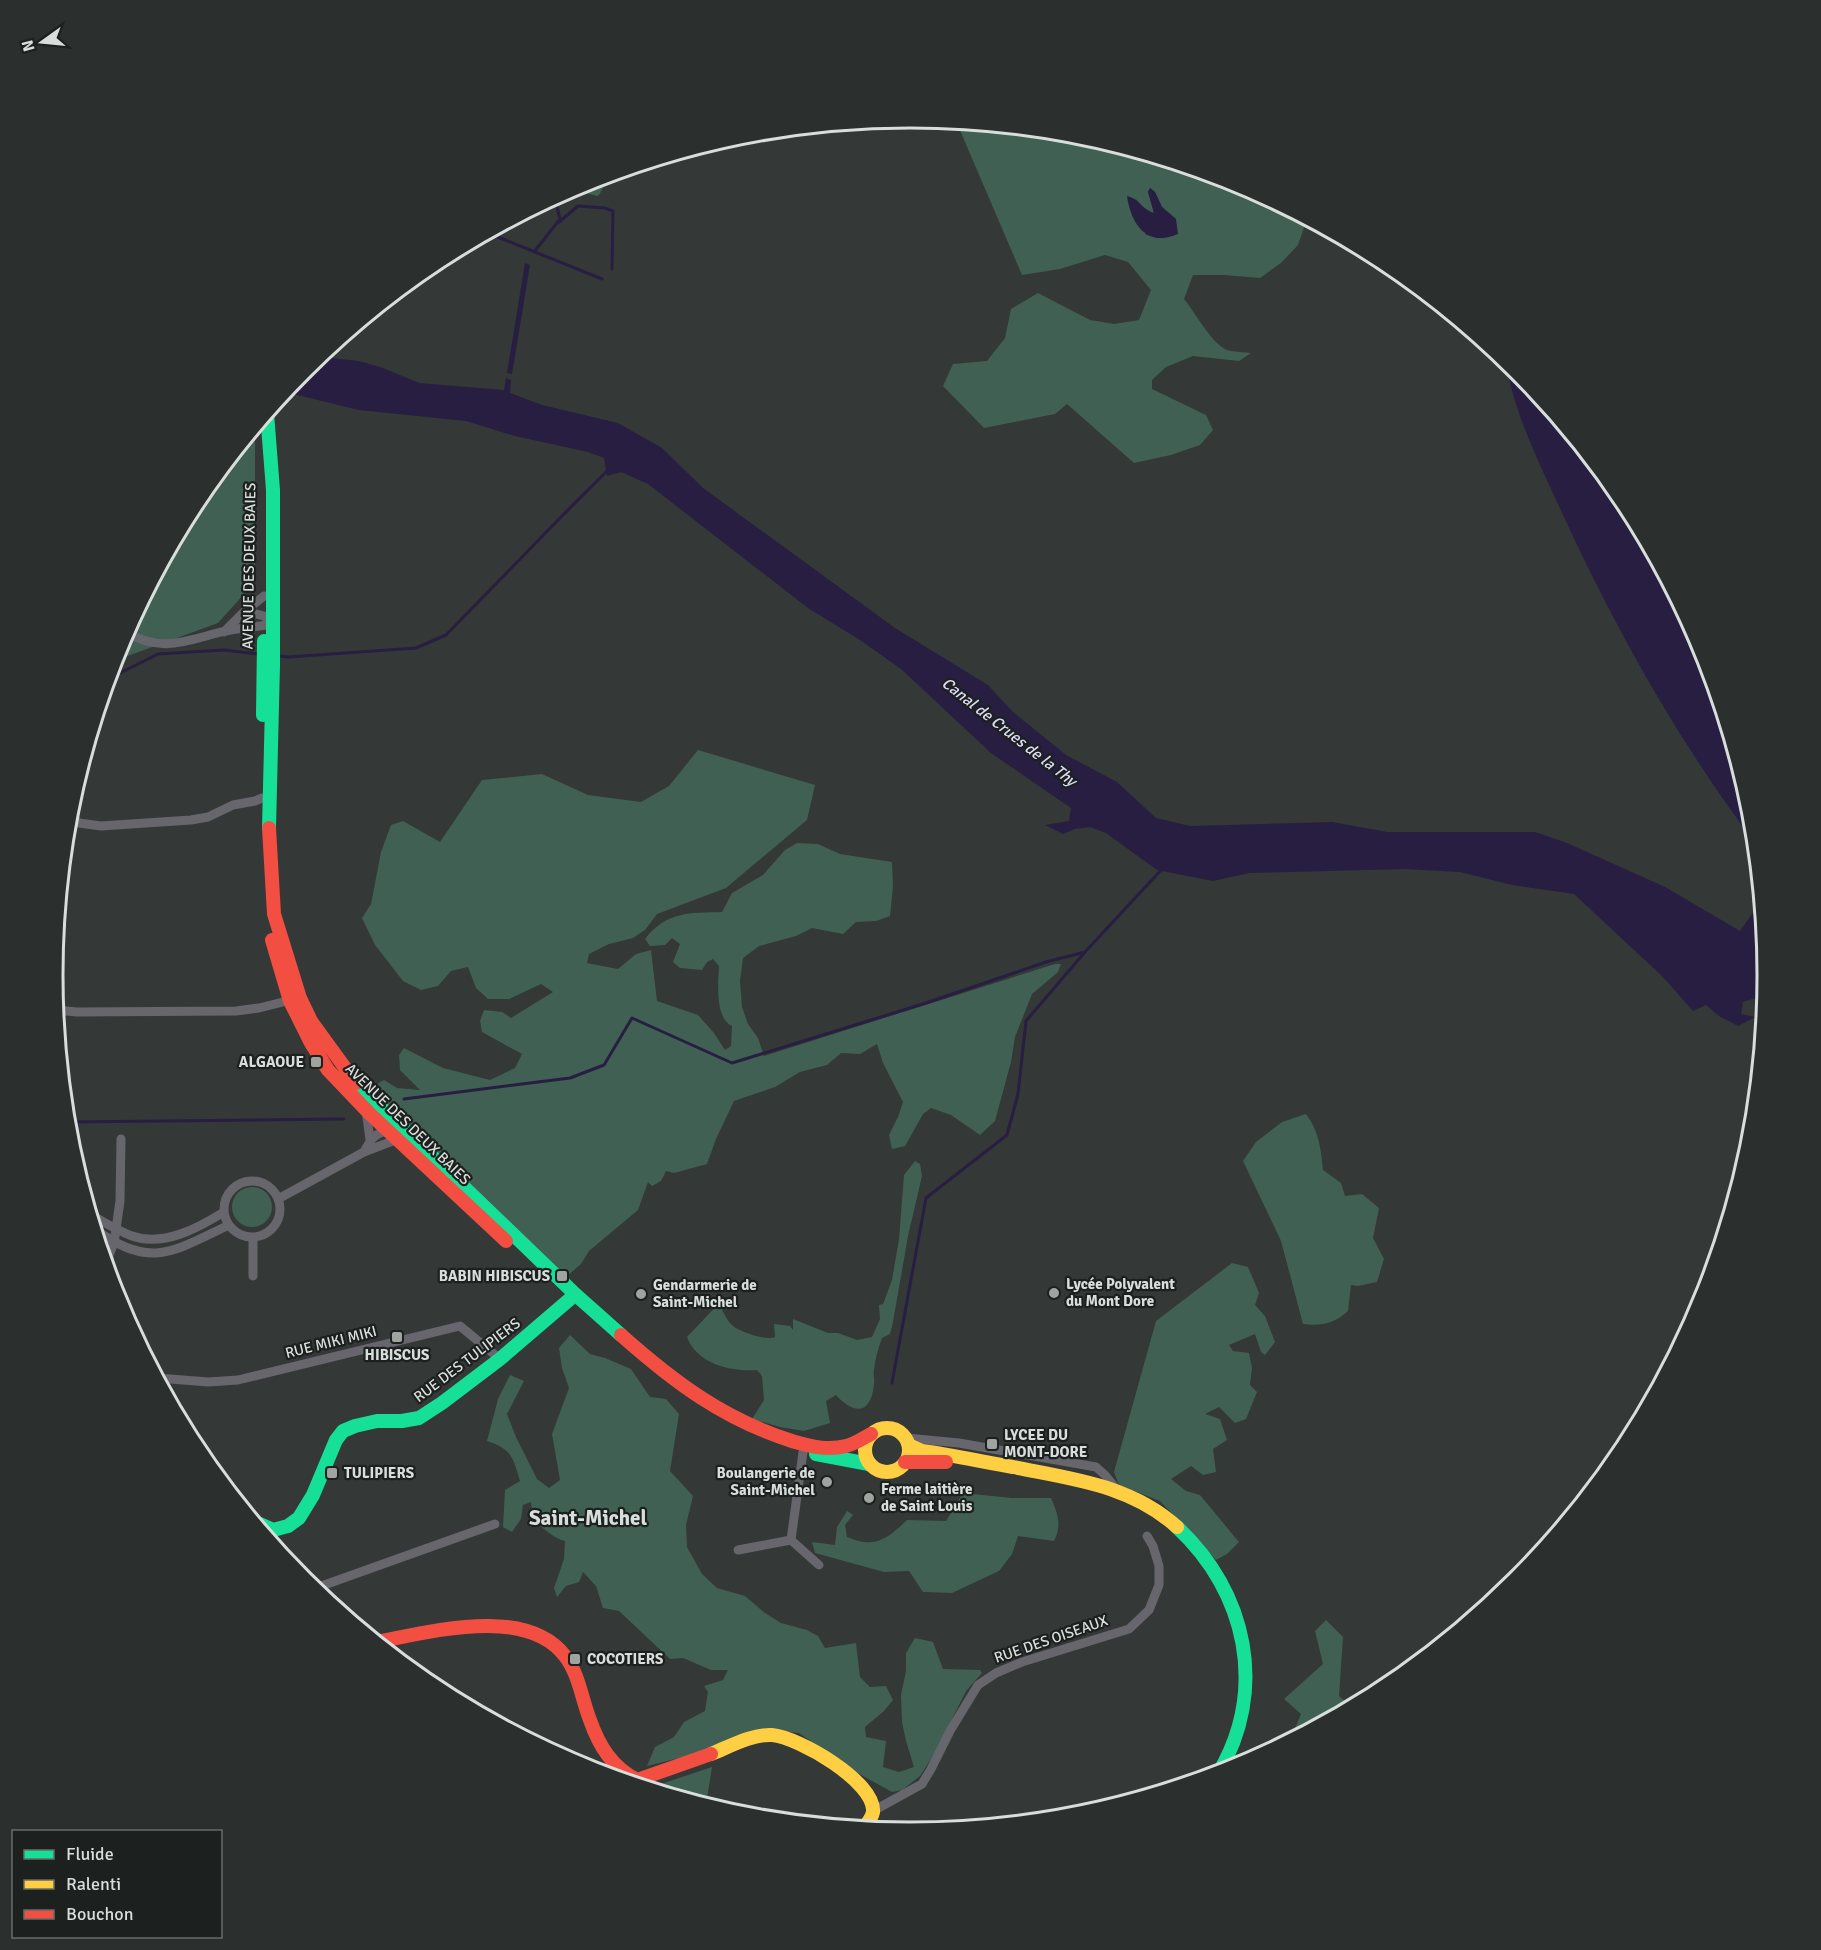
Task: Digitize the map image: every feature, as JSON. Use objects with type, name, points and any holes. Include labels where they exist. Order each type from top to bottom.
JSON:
[{"type":"main road","points":[[267,423],[269,453]]},
{"type":"main road","name":"AVENUE DES DEUX BAIES","points":[[268,629],[264,596],[269,453]]},
{"type":"main road","name":"AVENUE DES DEUX BAIES","points":[[269,453],[273,490],[268,665],[270,859],[274,914],[295,999],[336,1057],[361,1089],[447,1170],[627,1351],[701,1409],[749,1434],[803,1452],[869,1464],[888,1472],[895,1471],[905,1462],[968,1462],[1026,1469]]},
{"type":"main road","name":"AVENUE DES DEUX BAIES","points":[[268,665],[261,798],[261,845],[268,921],[277,961],[295,999],[311,1042],[328,1070],[366,1110],[573,1297],[663,1372],[704,1401],[745,1423],[777,1436],[813,1447],[825,1448],[847,1446],[876,1430],[890,1428],[901,1433],[907,1442],[922,1451],[1078,1479],[1119,1491],[1140,1501],[1169,1521],[1196,1547],[1219,1579],[1237,1617],[1245,1653],[1245,1692],[1238,1731],[1225,1762]]},
{"type":"main road","name":"RUE DES TULIPIERS","points":[[268,1528],[273,1530],[288,1526],[299,1518],[313,1495],[336,1440],[343,1431],[377,1421],[419,1418],[500,1359],[573,1297]]},
{"type":"main road","points":[[869,1464],[864,1452],[871,1434]]},
{"type":"main road","points":[[905,1462],[908,1457],[907,1442]]},
{"type":"main road","points":[[387,1640],[477,1626],[513,1627],[541,1636],[561,1650],[569,1662],[590,1720],[607,1757],[621,1772]]},
{"type":"main road","points":[[643,1779],[768,1734],[784,1738],[818,1754],[852,1778],[869,1795],[873,1812],[868,1821]]},
{"type":"street","points":[[224,632],[264,596]]},
{"type":"street","points":[[245,611],[268,629]]},
{"type":"street","points":[[135,636],[150,643],[167,645],[189,642],[224,632],[268,629]]},
{"type":"street","points":[[77,822],[101,826],[191,820],[208,817],[233,805],[261,798]]},
{"type":"street","points":[[64,1011],[236,1011],[295,999]]},
{"type":"street","points":[[366,1110],[370,1140]]},
{"type":"street","points":[[364,1152],[370,1140],[380,1132],[393,1135]]},
{"type":"street","points":[[278,1199],[400,1133],[436,1166],[447,1170]]},
{"type":"street","points":[[110,1252],[114,1243],[120,1201],[121,1138]]},
{"type":"street","points":[[259,1181],[267,1185],[278,1199],[279,1217],[274,1225],[261,1235],[253,1237],[235,1232],[229,1225],[224,1212],[227,1194],[233,1187],[243,1182],[259,1181]]},
{"type":"street","points":[[100,1220],[132,1236],[148,1240],[182,1234],[224,1212]]},
{"type":"street","points":[[105,1236],[114,1243],[143,1254],[170,1252],[229,1225]]},
{"type":"street","points":[[253,1237],[253,1276]]},
{"type":"street","name":"RUE MIKI MIKI","points":[[166,1379],[208,1382],[238,1380],[460,1326],[500,1359]]},
{"type":"street","points":[[907,1442],[959,1443],[1096,1467],[1106,1474],[1119,1491]]},
{"type":"street","points":[[791,1540],[803,1452]]},
{"type":"street","points":[[323,1585],[495,1524]]},
{"type":"street","name":"RUE DES OISEAUX","points":[[873,1812],[922,1784],[978,1685],[996,1673],[1022,1662],[1129,1629],[1149,1610],[1160,1585],[1159,1566],[1153,1546],[1147,1536]]},
{"type":"street","points":[[738,1550],[791,1540]]},
{"type":"street","points":[[791,1540],[819,1565]]},
{"type":"green space","points":[[959,129],[1021,135],[1130,156],[1183,172],[1235,192],[1305,225],[1298,245],[1281,263],[1260,278],[1193,275],[1184,299],[1204,327],[1215,341],[1227,350],[1251,353],[1239,361],[1193,356],[1166,367],[1152,380],[1152,389],[1206,415],[1213,430],[1200,445],[1171,455],[1134,463],[1067,404],[1055,414],[984,428],[943,386],[953,364],[987,361],[1005,338],[1011,309],[1038,293],[1090,320],[1114,324],[1139,320],[1151,290],[1128,262],[1105,255],[1060,269],[1022,275]],"holes":[[[1150,188],[1155,192],[1162,207],[1176,219],[1155,236],[1146,235],[1135,198],[1145,210],[1154,213],[1148,192]]]},
{"type":"green space","points":[[605,185],[599,195],[584,193]]},
{"type":"green space","points":[[255,438],[255,582],[218,623],[126,657],[150,600],[177,551],[206,504]]},
{"type":"green space","points":[[698,750],[815,785],[807,820],[726,888],[657,914],[645,930],[633,938],[609,944],[589,954],[587,963],[618,969],[636,954],[651,950],[657,1001],[698,1015],[725,1050],[731,1046],[732,1026],[723,1016],[720,1008],[719,966],[713,959],[707,962],[702,970],[680,968],[673,962],[680,944],[672,938],[665,945],[650,946],[645,939],[670,918],[679,915],[722,912],[732,893],[763,875],[785,850],[797,843],[818,844],[840,854],[892,862],[893,886],[890,916],[876,921],[856,922],[843,934],[812,928],[796,936],[759,946],[743,958],[740,981],[742,1007],[748,1024],[758,1038],[764,1056],[1061,964],[1058,972],[1032,994],[1015,1037],[1011,1062],[995,1121],[980,1135],[951,1115],[931,1108],[923,1114],[905,1146],[892,1149],[889,1135],[903,1102],[883,1063],[877,1044],[860,1054],[841,1053],[827,1065],[800,1072],[775,1087],[734,1101],[707,1164],[674,1173],[666,1171],[661,1181],[652,1186],[648,1182],[638,1210],[589,1251],[581,1264],[566,1277],[392,1112],[377,1084],[384,1080],[397,1088],[420,1090],[400,1070],[399,1055],[404,1048],[443,1068],[490,1080],[515,1068],[522,1054],[482,1032],[480,1021],[484,1010],[502,1012],[511,1018],[553,992],[541,984],[509,999],[488,999],[476,988],[468,967],[451,971],[438,986],[421,990],[403,981],[375,945],[362,918],[371,904],[381,852],[391,825],[403,821],[440,842],[482,780],[542,774],[588,795],[641,802],[669,786]]},
{"type":"green space","points":[[1306,1114],[1317,1134],[1323,1170],[1341,1183],[1345,1196],[1362,1194],[1379,1208],[1373,1238],[1384,1259],[1377,1282],[1351,1285],[1348,1311],[1332,1321],[1316,1325],[1303,1324],[1281,1241],[1243,1161],[1256,1142],[1282,1122]]},
{"type":"green space","points":[[915,1161],[920,1164],[922,1176],[908,1236],[893,1322],[890,1334],[882,1338],[878,1350],[874,1384],[869,1402],[861,1409],[855,1408],[843,1402],[836,1395],[826,1401],[830,1423],[804,1431],[752,1419],[764,1400],[762,1376],[757,1370],[726,1368],[707,1360],[698,1354],[687,1337],[723,1299],[722,1310],[730,1323],[754,1335],[766,1338],[775,1337],[774,1324],[790,1326],[793,1330],[793,1319],[828,1333],[838,1333],[857,1340],[872,1337],[880,1319],[879,1305],[883,1304],[892,1280],[899,1239],[904,1175]]},
{"type":"green space","points":[[252,1187],[266,1193],[272,1207],[266,1221],[252,1227],[238,1221],[232,1207],[238,1193]]},
{"type":"green space","points":[[1232,1263],[1248,1267],[1259,1293],[1255,1305],[1265,1316],[1275,1342],[1265,1355],[1261,1352],[1255,1334],[1229,1345],[1233,1351],[1249,1353],[1252,1368],[1250,1385],[1257,1392],[1246,1419],[1235,1423],[1219,1407],[1205,1414],[1220,1419],[1227,1440],[1213,1449],[1216,1472],[1203,1475],[1191,1466],[1171,1479],[1186,1491],[1200,1495],[1239,1542],[1227,1554],[1216,1560],[1160,1501],[1119,1485],[1114,1472],[1156,1321]]},
{"type":"green space","points":[[570,1335],[590,1354],[631,1369],[650,1397],[666,1399],[679,1414],[670,1471],[693,1496],[686,1525],[687,1547],[702,1574],[717,1588],[745,1596],[781,1623],[807,1630],[818,1636],[825,1648],[856,1643],[860,1677],[870,1687],[886,1686],[893,1700],[865,1727],[866,1737],[886,1741],[883,1767],[899,1772],[914,1767],[902,1722],[901,1695],[906,1671],[906,1653],[915,1638],[933,1642],[943,1669],[980,1670],[982,1673],[966,1691],[936,1751],[920,1776],[902,1790],[892,1792],[854,1771],[799,1733],[758,1730],[691,1755],[647,1766],[655,1747],[674,1737],[684,1722],[705,1711],[708,1692],[704,1686],[723,1680],[728,1670],[711,1670],[683,1658],[670,1659],[619,1611],[603,1608],[596,1586],[583,1572],[579,1582],[566,1586],[557,1597],[554,1588],[564,1559],[565,1541],[556,1538],[533,1522],[531,1502],[523,1505],[521,1519],[512,1532],[503,1527],[505,1490],[520,1481],[507,1451],[487,1441],[498,1399],[510,1375],[524,1381],[507,1414],[537,1479],[549,1488],[560,1480],[552,1434],[569,1388],[562,1368],[559,1348]]},
{"type":"green space","points":[[963,1493],[1012,1498],[1051,1498],[1058,1519],[1058,1530],[1054,1541],[1018,1536],[1012,1554],[999,1571],[952,1593],[923,1592],[909,1571],[884,1572],[815,1553],[812,1542],[835,1545],[837,1527],[847,1511],[853,1515],[845,1525],[847,1537],[873,1542],[887,1537],[907,1520],[946,1521]]},
{"type":"green space","points":[[1326,1620],[1343,1637],[1339,1696],[1346,1702],[1294,1730],[1301,1714],[1284,1699],[1323,1664],[1315,1631]]},
{"type":"green space","points":[[712,1767],[707,1798],[660,1784]]},
{"type":"water","points":[[1150,188],[1155,192],[1162,207],[1176,219],[1178,234],[1167,238],[1149,236],[1142,231],[1132,216],[1127,196],[1154,213],[1148,192]]},
{"type":"water","points":[[525,263],[530,265],[512,374],[507,373]]},
{"type":"water","name":"Canal de Crues de la Thy","points":[[330,358],[359,361],[419,383],[504,390],[506,378],[511,380],[510,393],[542,405],[618,423],[662,448],[703,488],[895,628],[988,685],[1013,712],[1066,755],[1117,782],[1156,818],[1190,826],[1332,822],[1387,832],[1535,832],[1567,843],[1665,887],[1740,931],[1755,909],[1757,998],[1743,1002],[1741,1014],[1755,1017],[1738,1026],[1719,1016],[1706,1005],[1693,1011],[1662,976],[1574,894],[1512,885],[1460,872],[1405,869],[1249,873],[1213,881],[1157,870],[1106,833],[1090,827],[1075,829],[1063,834],[1045,825],[1069,821],[1071,808],[991,753],[901,669],[808,608],[648,484],[621,472],[607,476],[604,458],[588,452],[515,436],[466,421],[359,410],[294,394]]},
{"type":"water","points":[[1508,375],[1548,416],[1583,459],[1615,504],[1671,600],[1713,703],[1729,756],[1745,830],[1672,721],[1600,592],[1526,432]]},
{"type":"waterway","points":[[534,252],[560,219],[557,206]]},
{"type":"waterway","points":[[559,222],[578,206],[605,208],[613,211],[612,269]]},
{"type":"waterway","points":[[496,236],[602,279]]},
{"type":"waterway","points":[[278,656],[416,648],[446,635],[607,471]]},
{"type":"waterway","points":[[119,673],[158,654],[224,650],[259,654]]},
{"type":"waterway","points":[[404,1099],[570,1078],[604,1065],[632,1018],[732,1063],[926,1003],[1046,962],[1085,952],[1163,868]]},
{"type":"waterway","points":[[892,1383],[926,1198],[1007,1135],[1018,1094],[1026,1021],[1085,952]]},
{"type":"waterway","points":[[76,1122],[344,1119]]},
{"type":"traffic: fast","points":[[268,422],[273,490],[273,665],[269,828]]},
{"type":"traffic: fast","points":[[263,715],[264,641]]},
{"type":"traffic: fast","points":[[356,1083],[576,1295],[621,1335]]},
{"type":"traffic: fast","points":[[268,1528],[273,1530],[288,1526],[299,1518],[313,1495],[336,1440],[343,1431],[377,1421],[419,1418],[500,1359],[570,1299]]},
{"type":"traffic: fast","points":[[816,1454],[869,1464]]},
{"type":"traffic: fast","points":[[1177,1527],[1201,1553],[1220,1581],[1234,1612],[1242,1643],[1245,1676],[1243,1709],[1233,1742],[1223,1762]]},
{"type":"traffic: slow","points":[[887,1428],[895,1429],[903,1434],[908,1442],[909,1450],[908,1458],[903,1466],[895,1471],[887,1472],[879,1471],[871,1466],[866,1458],[865,1450],[866,1442],[871,1434],[879,1429],[887,1428]]},
{"type":"traffic: slow","points":[[909,1445],[922,1451],[1079,1480],[1100,1486],[1140,1502],[1177,1527]]},
{"type":"traffic: slow","points":[[711,1754],[764,1735],[784,1738],[799,1744],[833,1763],[862,1788],[871,1800],[873,1812],[869,1821]]},
{"type":"traffic: jam","points":[[269,828],[274,914],[300,998],[311,1021],[356,1083]]},
{"type":"traffic: jam","points":[[272,940],[290,1001],[311,1043],[328,1070],[369,1113],[506,1241]]},
{"type":"traffic: jam","points":[[621,1335],[660,1368],[700,1397],[767,1432],[799,1443],[825,1448],[849,1445],[871,1434]]},
{"type":"traffic: jam","points":[[905,1462],[946,1462]]},
{"type":"traffic: jam","points":[[387,1640],[476,1626],[527,1631],[548,1640],[570,1663],[598,1739],[607,1755],[626,1773]]},
{"type":"traffic: jam","points":[[641,1779],[711,1754]]},
{"type":"place","name":"ALGAOUE","points":[[316,1062]]},
{"type":"place","name":"BABIN HIBISCUS","points":[[562,1276]]},
{"type":"place","name":"Lycée Polyvalent du Mont Dore","points":[[1054,1293]]},
{"type":"place","name":"Gendarmerie de Saint-Michel","points":[[641,1294]]},
{"type":"place","name":"HIBISCUS","points":[[397,1337]]},
{"type":"place","name":"LYCEE DU MONT-DORE","points":[[992,1444]]},
{"type":"place","name":"TULIPIERS","points":[[332,1473]]},
{"type":"place","name":"Boulangerie de Saint-Michel","points":[[827,1482]]},
{"type":"place","name":"Ferme laitière de Saint Louis","points":[[869,1498]]},
{"type":"place","name":"COCOTIERS","points":[[575,1659]]},
{"type":"district","name":"Saint-Michel","points":[[588,1518]]}]
